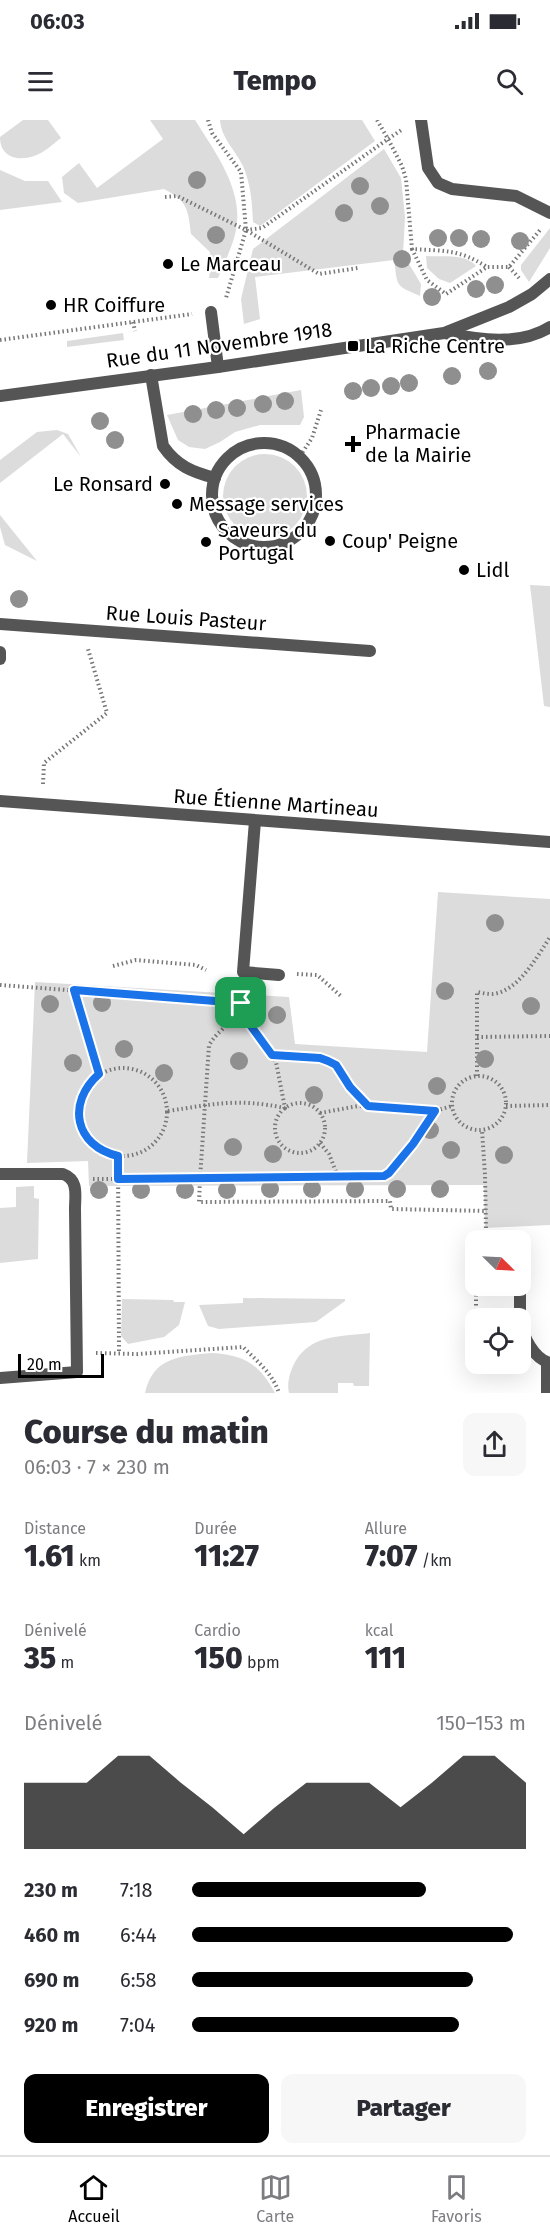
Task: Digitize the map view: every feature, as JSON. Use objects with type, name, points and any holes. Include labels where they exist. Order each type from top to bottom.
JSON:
[{"type":"street","points":[[421,120],[428,168],[438,183],[452,189],[516,196],[550,213]]},
{"type":"street","name":"Rue du 11 Novembre 1918","points":[[0,396],[218,367],[444,333],[509,307],[532,294],[550,279]]},
{"type":"street","points":[[212,312],[218,367]]},
{"type":"street","name":"Rue du 11 Novembre 1918","points":[[444,333],[469,338],[518,338],[532,336],[550,327]]},
{"type":"street","points":[[151,375],[163,446],[169,455],[187,470],[215,478]]},
{"type":"street","points":[[269,443],[285,447],[300,456],[310,470],[316,486],[316,503],[310,520],[300,534],[285,543],[268,548],[243,543],[223,528],[215,512],[212,495],[215,478],[223,463],[235,451],[251,444],[269,443]]},
{"type":"street","name":"Rue Louis Pasteur","points":[[0,624],[370,651]]},
{"type":"street","points":[[0,652],[0,659]]},
{"type":"street","name":"Rue Étienne Martineau","points":[[0,801],[550,842]]},
{"type":"street","points":[[255,821],[243,972],[279,975]]},
{"type":"street","points":[[0,1174],[63,1174],[71,1177],[75,1183],[77,1353],[77,1372],[0,1378]]},
{"type":"street","points":[[531,1345],[537,1357],[549,1363],[547,1393]]},
{"type":"path","points":[[0,340],[212,312],[224,303],[246,230],[241,172],[212,133],[208,120]]},
{"type":"path","points":[[377,120],[402,166],[406,179],[412,249],[427,280],[446,294],[487,267],[509,267],[543,226]]},
{"type":"path","points":[[246,230],[262,228],[407,126]]},
{"type":"path","points":[[165,196],[177,196],[246,230],[319,274],[358,268]]},
{"type":"path","points":[[412,249],[458,252],[472,257],[487,267]]},
{"type":"path","points":[[133,322],[135,331]]},
{"type":"path","points":[[300,456],[312,438],[321,410]]},
{"type":"path","points":[[42,792],[44,763],[108,713],[86,642]]},
{"type":"path","points":[[477,1076],[477,992],[491,994],[500,992],[515,983],[550,938]]},
{"type":"path","points":[[113,966],[136,960],[196,965],[206,970]]},
{"type":"path","points":[[243,972],[240,1011],[209,1044],[199,1202],[390,1201],[391,1209],[487,1211]]},
{"type":"path","points":[[279,975],[286,973],[317,975],[340,996]]},
{"type":"path","points":[[0,985],[241,1003]]},
{"type":"path","points":[[74,990],[99,1074]]},
{"type":"path","points":[[240,1011],[276,1062],[285,1108]]},
{"type":"path","points":[[477,1037],[550,1036]]},
{"type":"path","points":[[272,1055],[320,1058],[336,1065],[350,1087],[368,1106]]},
{"type":"path","points":[[115,1068],[132,1068],[155,1080],[160,1087],[168,1111],[164,1130],[153,1145],[137,1154],[118,1156],[109,1154],[93,1144],[87,1137],[79,1120],[78,1111],[82,1094],[99,1074],[115,1068]]},
{"type":"path","points":[[477,1076],[494,1080],[500,1085],[505,1093],[506,1106],[503,1118],[497,1124],[482,1131],[473,1130],[459,1122],[452,1106],[456,1089],[468,1078],[477,1076]]},
{"type":"path","points":[[168,1111],[205,1104],[243,1102],[285,1108]]},
{"type":"path","points":[[291,1104],[307,1104],[320,1113],[325,1128],[320,1143],[306,1153],[289,1151],[282,1146],[277,1139],[275,1122],[285,1108],[291,1104]]},
{"type":"path","points":[[506,1106],[550,1105]]},
{"type":"path","points":[[320,1113],[358,1106],[435,1111],[452,1106]]},
{"type":"path","points":[[75,1183],[86,1179],[379,1177],[389,1173],[413,1144],[435,1111]]},
{"type":"path","points":[[482,1131],[486,1230]]},
{"type":"path","points":[[320,1143],[329,1154],[338,1178]]},
{"type":"path","points":[[118,1156],[119,1354]]},
{"type":"path","points":[[77,1353],[119,1354],[243,1347],[263,1366],[279,1393]]},
{"type":"shaded area","points":[[23,120],[48,120],[61,138],[45,151],[34,156],[15,158],[10,156],[3,149],[0,137]]},
{"type":"shaded area","points":[[150,120],[195,120],[226,172],[236,200],[236,230],[218,278],[209,278],[210,252],[191,234],[185,207],[172,193],[164,189],[78,203],[64,193],[62,177],[79,163],[97,188],[163,139]]},
{"type":"shaded area","points":[[220,120],[362,120],[375,141],[260,226],[253,222],[251,194],[246,173],[223,133]]},
{"type":"shaded area","points":[[384,149],[401,178],[405,217],[403,254],[421,284],[420,296],[401,287],[397,280],[394,260],[255,277],[260,319],[244,324],[241,299],[253,249]]},
{"type":"shaded area","points":[[0,170],[25,181],[48,181],[62,202],[0,210]]},
{"type":"shaded area","points":[[550,228],[550,248],[529,282],[521,270],[521,265]]},
{"type":"shaded area","points":[[426,256],[460,257],[476,266],[450,283],[439,279],[427,268]]},
{"type":"shaded area","points":[[123,333],[124,340],[67,347],[67,341]]},
{"type":"shaded area","points":[[301,390],[304,417],[300,425],[260,425],[235,432],[205,449],[189,447],[178,440],[167,415]]},
{"type":"shaded area","points":[[57,430],[68,434],[81,457],[63,434],[0,483],[0,460],[37,432]]},
{"type":"shaded area","points":[[257,454],[273,454],[289,461],[300,472],[307,488],[304,512],[295,526],[273,538],[257,538],[241,531],[230,520],[223,504],[223,488],[230,472],[241,461]]},
{"type":"shaded area","points":[[0,515],[37,561],[5,545],[0,527]]},
{"type":"shaded area","points":[[530,585],[550,586],[550,707],[544,706]]},
{"type":"shaded area","points":[[438,892],[550,899],[550,1225],[485,1228],[484,1185],[89,1186],[88,1161],[27,1163],[35,982],[289,997],[295,1044],[427,1052]]},
{"type":"shaded area","points":[[34,1186],[34,1198],[39,1199],[38,1259],[0,1263],[0,1208],[16,1207],[16,1187]]},
{"type":"shaded area","points":[[243,1298],[345,1299],[345,1301],[316,1322],[219,1329],[208,1326],[199,1305],[243,1303]]},
{"type":"shaded area","points":[[122,1299],[185,1302],[179,1325],[164,1337],[128,1344],[121,1336]]},
{"type":"shaded area","points":[[370,1333],[369,1386],[338,1383],[338,1393],[289,1393],[289,1376],[299,1356],[307,1348],[326,1339]]},
{"type":"shaded area","points":[[212,1353],[234,1356],[250,1363],[263,1375],[275,1393],[145,1393],[154,1372],[161,1365],[179,1357]]},
{"type":"place","name":"Le Marceau","points":[[168,264]]},
{"type":"place","name":"HR Coiffure","points":[[51,305]]},
{"type":"place","name":"La Riche Centre","points":[[353,346]]},
{"type":"place","name":"Pharmacie de la Mairie","points":[[353,444]]},
{"type":"place","name":"Le Ronsard","points":[[165,484]]},
{"type":"place","name":"Message services","points":[[177,504]]},
{"type":"place","name":"Coup' Peigne","points":[[330,541]]},
{"type":"place","name":"Saveurs du Portugal","points":[[206,542]]},
{"type":"place","name":"Lidl","points":[[464,570]]},
{"type":"route","points":[[74,990],[241,1003],[240,1011],[272,1055],[320,1058],[336,1065],[350,1087],[368,1106],[435,1111],[413,1144],[389,1173],[379,1177],[118,1179],[118,1156],[100,1150],[93,1144],[82,1129],[79,1120],[78,1111],[82,1094],[99,1074],[74,990]]}]
